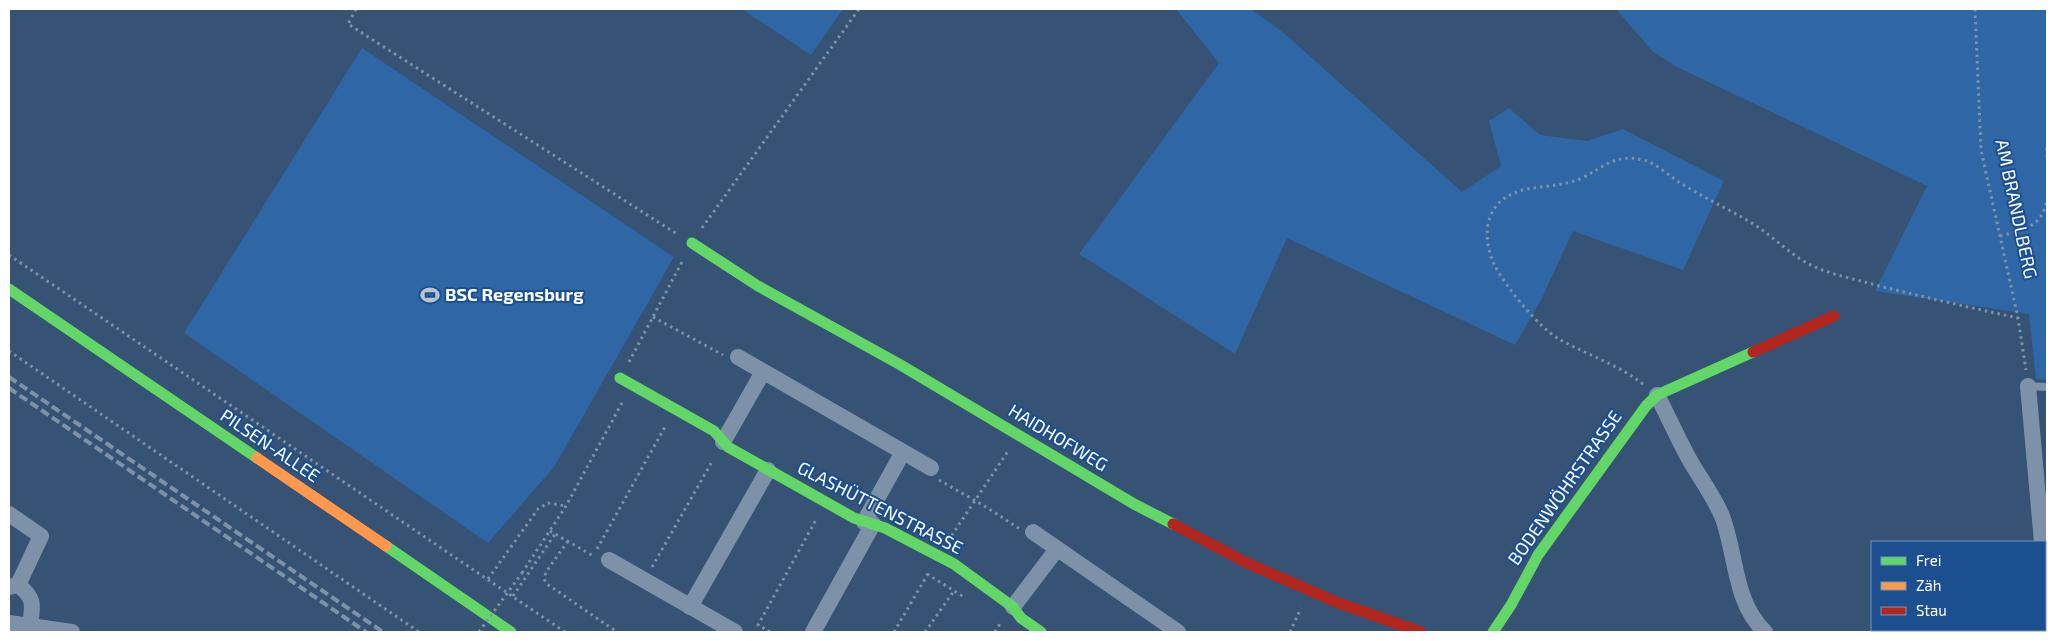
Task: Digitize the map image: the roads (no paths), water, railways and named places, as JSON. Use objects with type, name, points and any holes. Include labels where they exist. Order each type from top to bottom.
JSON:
[{"type":"street","name":"HAIDHOFWEG","points":[[692,243],[758,286],[898,364],[1134,504],[1247,563],[1336,602],[1421,632]]},
{"type":"street","name":"PILSEN-ALLEE","points":[[9,289],[510,632]]},
{"type":"street","name":"BODENWÖHRSTRASSE","points":[[1493,632],[1512,606],[1538,556],[1646,406],[1657,395],[1834,316]]},
{"type":"street","points":[[738,357],[931,468]]},
{"type":"street","points":[[723,442],[763,372]]},
{"type":"street","name":"GLASHÜTTENSTRASSE","points":[[620,378],[714,431],[728,447],[825,503],[939,556],[1013,607],[1021,618],[1041,632]]},
{"type":"street","points":[[2028,386],[2042,541]]},
{"type":"street","points":[[1657,395],[1688,457],[1711,494],[1721,515],[1731,542],[1737,582],[1756,624],[1764,632]]},
{"type":"street","points":[[813,632],[903,452]]},
{"type":"street","points":[[690,607],[768,470]]},
{"type":"street","points":[[9,514],[41,536],[13,586],[27,592],[33,603],[30,625]]},
{"type":"street","points":[[1033,532],[1178,632]]},
{"type":"street","points":[[1013,607],[1057,549]]},
{"type":"street","points":[[609,560],[735,632]]},
{"type":"street","points":[[2046,582],[2047,596]]},
{"type":"street","points":[[9,623],[72,632]]},
{"type":"lane","points":[[2028,386],[2047,387]]},
{"type":"railway","points":[[9,377],[383,632]]},
{"type":"railway","points":[[9,388],[366,632]]},
{"type":"place","name":"BSC Regensburg","points":[[430,295]]}]
